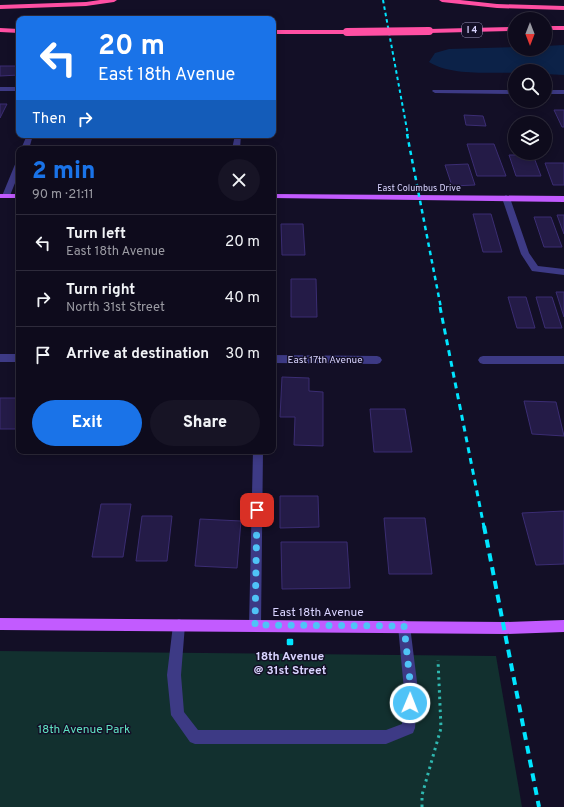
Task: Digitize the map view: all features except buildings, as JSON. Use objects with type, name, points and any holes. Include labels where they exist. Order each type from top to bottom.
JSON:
[{"type":"highway","points":[[0,7],[86,4],[114,0]]},
{"type":"highway","points":[[442,0],[503,7],[564,8]]},
{"type":"highway","points":[[552,28],[564,28]]},
{"type":"highway","name":"I 4","points":[[276,32],[508,29]]},
{"type":"highway","points":[[0,30],[16,31]]},
{"type":"main road","points":[[3,196],[16,196]]},
{"type":"main road","name":"East Columbus Drive","points":[[276,196],[564,199]]},
{"type":"main road","name":"East 18th Avenue","points":[[0,624],[505,628],[564,626]]},
{"type":"street","points":[[0,89],[16,89]]},
{"type":"street","points":[[435,91],[508,92]]},
{"type":"street","points":[[552,92],[564,92]]},
{"type":"street","points":[[3,196],[16,170]]},
{"type":"street","points":[[506,198],[524,254],[535,268],[553,272],[564,272]]},
{"type":"street","points":[[0,358],[16,358]]},
{"type":"street","name":"East 17th Avenue","points":[[276,359],[377,360]]},
{"type":"street","points":[[483,360],[564,360]]},
{"type":"street","points":[[255,625],[258,454]]},
{"type":"street","points":[[179,625],[174,675],[178,715],[195,736],[386,736],[408,728],[411,690],[404,626]]},
{"type":"path","points":[[422,807],[422,795],[441,728],[438,660]]},
{"type":"green space","name":"18th Avenue Park","points":[[0,651],[496,656],[522,807],[0,807]]},
{"type":"water","points":[[564,45],[564,75],[552,74],[552,64],[508,64],[508,73],[482,73],[448,69],[429,62],[435,53],[449,49],[508,47],[508,56],[552,56],[552,46]]},
{"type":"railway","points":[[383,0],[408,135]]},
{"type":"railway","points":[[407,134],[441,308]]},
{"type":"railway","points":[[440,307],[484,527]]},
{"type":"railway","points":[[484,526],[539,807]]},
{"type":"place","name":"18th Avenue @ 31st Street","points":[[290,642]]},
{"type":"route","points":[[257,510],[255,625],[404,626],[411,690],[410,703]]}]
